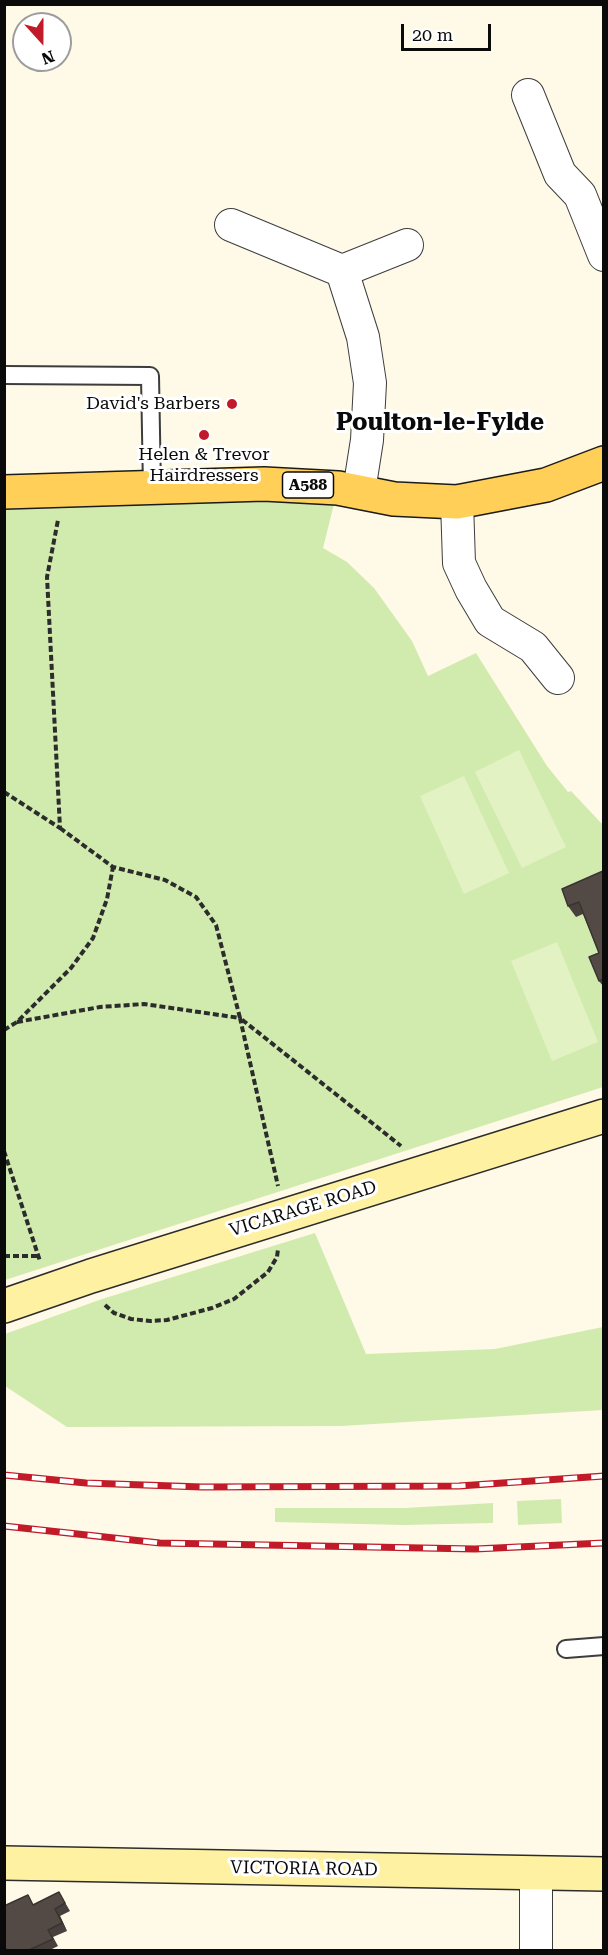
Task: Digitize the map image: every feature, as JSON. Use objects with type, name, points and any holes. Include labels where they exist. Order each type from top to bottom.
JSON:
[{"type":"main road","name":"A588","points":[[4,492],[264,484],[310,485],[359,491],[394,499],[457,502],[546,485],[603,463]]},
{"type":"street","points":[[528,95],[560,174],[580,195],[603,255]]},
{"type":"street","points":[[231,225],[342,271],[407,245]]},
{"type":"street","points":[[342,271],[363,337],[370,382],[367,440],[359,491]]},
{"type":"street","points":[[457,502],[459,563],[471,589],[490,621],[533,647],[558,678]]},
{"type":"street","name":"VICARAGE ROAD","points":[[4,1306],[92,1276],[603,1116]]},
{"type":"street","name":"VICTORIA ROAD","points":[[4,1863],[603,1874]]},
{"type":"street","points":[[536,1874],[536,1950]]},
{"type":"lane","points":[[4,375],[150,376],[152,488]]},
{"type":"lane","points":[[566,1649],[603,1646]]},
{"type":"path","points":[[60,828],[47,577],[63,490]]},
{"type":"path","points":[[4,792],[60,828],[113,867],[165,880],[196,897],[216,925],[240,1018],[279,1217],[277,1257],[268,1272],[234,1299],[212,1308],[167,1320],[131,1319],[114,1313],[102,1302],[92,1276]]},
{"type":"path","points":[[4,1030],[17,1022],[71,968],[93,938],[107,899],[113,867]]},
{"type":"path","points":[[17,1022],[100,1007],[144,1004],[240,1018],[347,1101],[429,1170]]},
{"type":"path","points":[[4,1151],[50,1290]]},
{"type":"path","points":[[4,1256],[38,1256]]},
{"type":"green space","points":[[338,488],[323,548],[347,562],[374,588],[412,641],[428,676],[476,653],[547,766],[568,792],[571,791],[603,825],[603,1087],[5,1280],[5,492]]},
{"type":"green space","points":[[519,750],[566,847],[522,868],[475,772]]},
{"type":"green space","points":[[464,776],[509,873],[464,894],[420,796]]},
{"type":"green space","points":[[557,942],[598,1042],[552,1061],[511,961]]},
{"type":"green space","points":[[315,1233],[366,1354],[495,1349],[603,1327],[603,1410],[341,1426],[67,1427],[5,1386],[5,1334],[102,1299]]},
{"type":"green space","points":[[561,1499],[562,1523],[518,1525],[517,1501]]},
{"type":"green space","points":[[493,1503],[493,1523],[404,1525],[275,1522],[275,1508],[405,1508]]},
{"type":"building","points":[[603,871],[603,979],[599,981],[589,957],[599,953],[579,902],[568,906],[562,889]]},
{"type":"building","points":[[59,1892],[65,1903],[55,1909],[62,1923],[48,1930],[53,1939],[29,1950],[7,1950],[4,1946],[4,1906],[28,1895],[33,1905]]},
{"type":"railway","points":[[4,1475],[86,1483],[202,1487],[459,1486],[604,1476]]},
{"type":"railway","points":[[4,1526],[160,1543],[475,1549],[604,1543]]},
{"type":"place","name":"David's Barbers","points":[[232,404]]},
{"type":"place","name":"Helen & Trevor Hairdressers","points":[[204,435]]},
{"type":"district","name":"Poulton-le-Fylde","points":[[440,423]]}]
